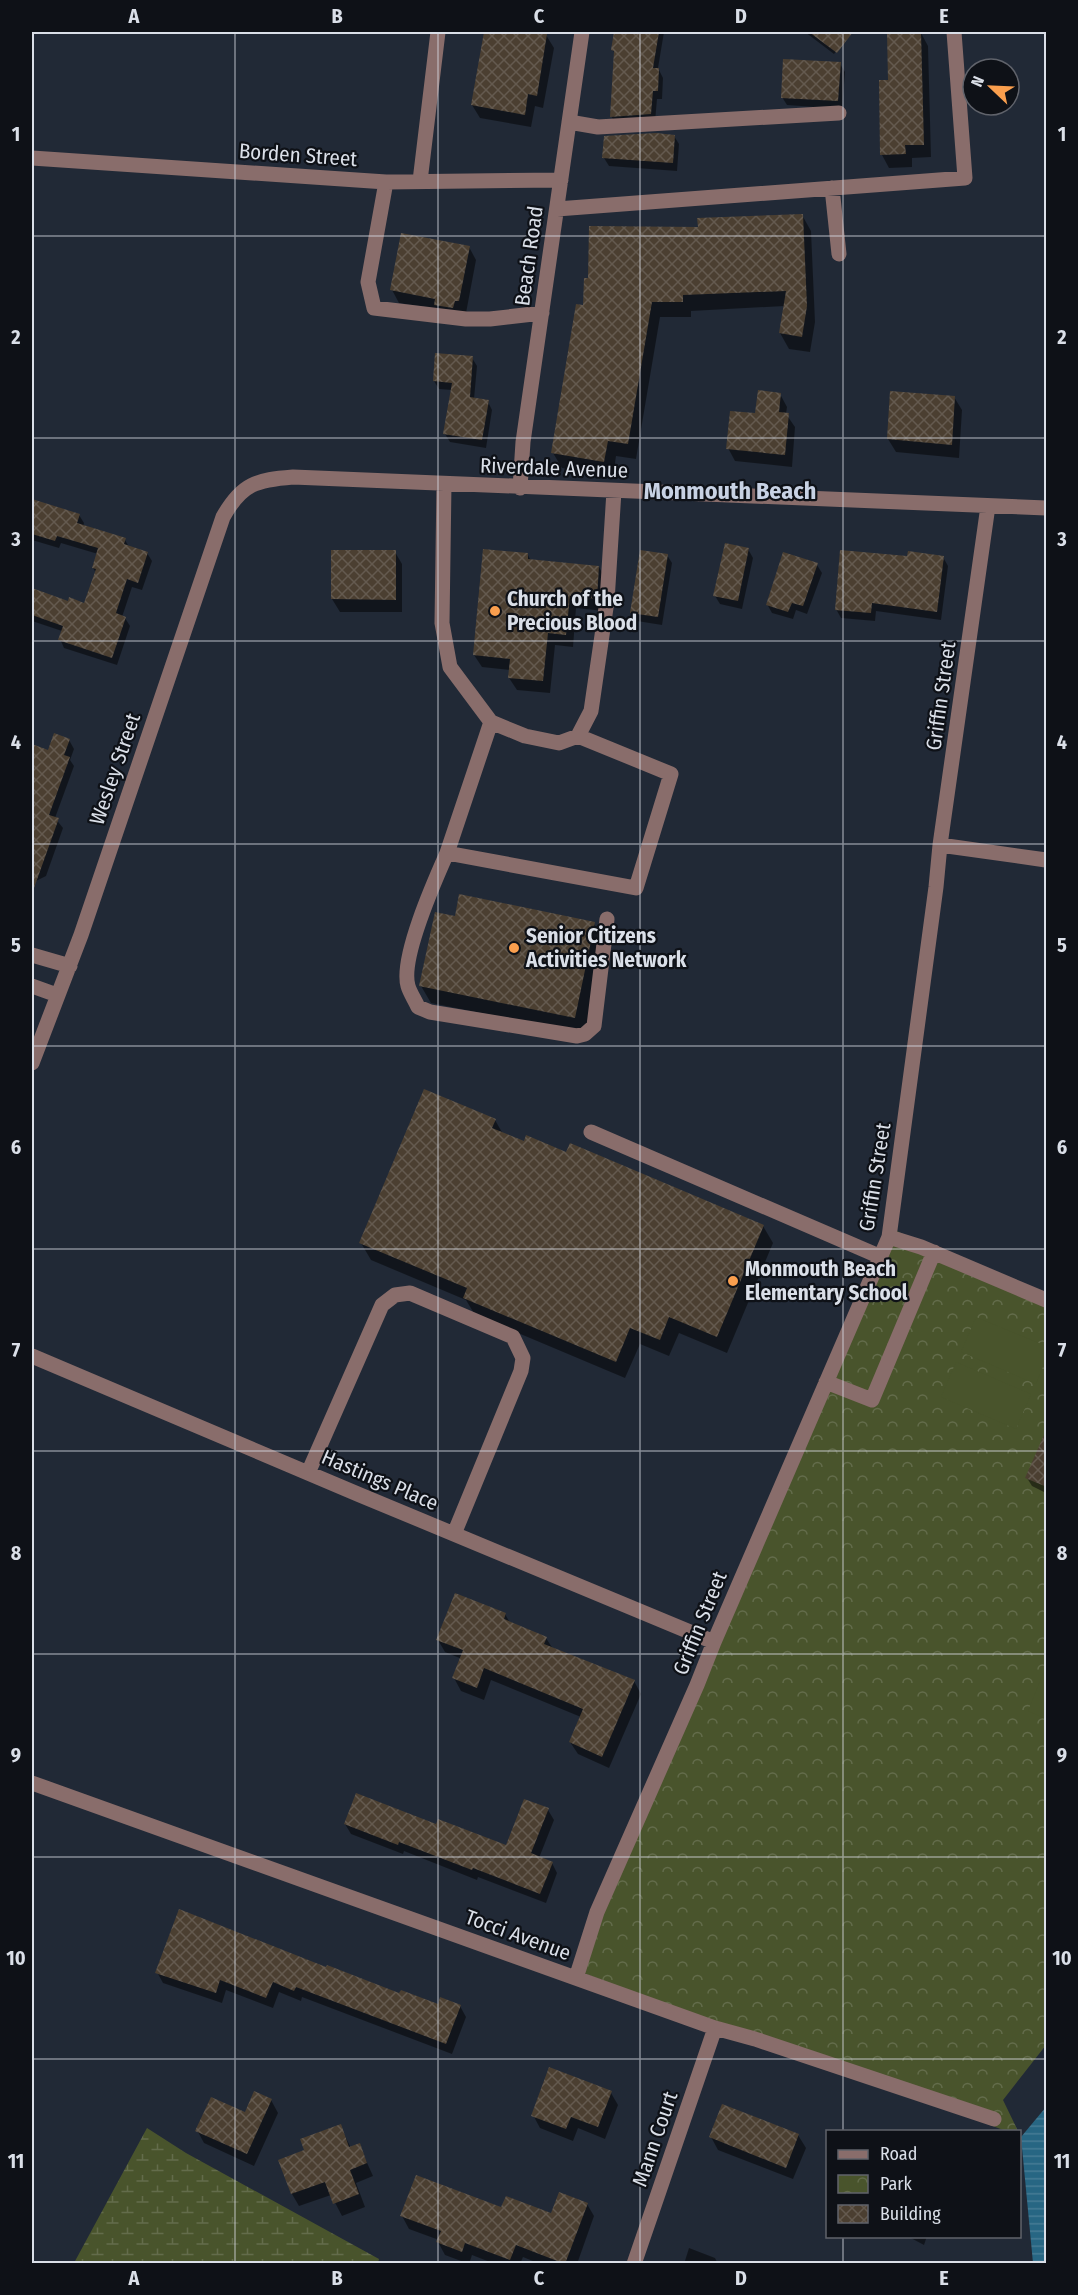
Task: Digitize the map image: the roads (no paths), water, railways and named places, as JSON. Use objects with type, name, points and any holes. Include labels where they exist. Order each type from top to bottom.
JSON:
[{"type":"street","points":[[420,181],[438,32]]},
{"type":"street","name":"Beach Road","points":[[520,488],[524,442],[582,32]]},
{"type":"street","points":[[557,209],[965,178],[954,32]]},
{"type":"street","points":[[569,122],[598,127],[839,113]]},
{"type":"street","name":"Borden Street","points":[[32,158],[386,182],[561,180]]},
{"type":"street","points":[[386,182],[368,282],[374,308],[466,319],[490,319],[542,313]]},
{"type":"street","points":[[832,188],[839,254]]},
{"type":"street","name":"Riverdale Avenue","points":[[242,490],[251,484],[265,480],[293,477],[1047,508]]},
{"type":"street","points":[[444,484],[442,623],[450,667],[491,722],[525,736],[559,743],[578,736],[591,711],[607,601],[614,491]]},
{"type":"street","name":"Wesley Street","points":[[32,1064],[70,966],[223,517],[232,501],[242,490]]},
{"type":"street","name":"Griffin Street","points":[[576,1978],[597,1912],[889,1238],[940,845],[988,506]]},
{"type":"street","points":[[491,722],[447,853],[427,899],[410,953],[407,984],[418,1007],[430,1012],[577,1036],[585,1034],[594,1026],[607,919]]},
{"type":"street","points":[[447,853],[636,888],[671,774],[578,736]]},
{"type":"street","points":[[940,845],[1047,860]]},
{"type":"street","points":[[32,955],[70,966]]},
{"type":"street","points":[[32,986],[57,995]]},
{"type":"street","points":[[591,1132],[880,1257]]},
{"type":"street","points":[[889,1238],[934,1252],[1047,1300]]},
{"type":"street","points":[[826,1382],[872,1400],[934,1252]]},
{"type":"street","points":[[308,1473],[382,1305],[395,1295],[410,1293],[513,1337],[523,1358],[521,1371],[454,1534]]},
{"type":"street","name":"Hastings Place","points":[[32,1356],[714,1642]]},
{"type":"street","name":"Tocci Avenue","points":[[32,1783],[716,2028],[994,2119]]},
{"type":"street","name":"Mann Court","points":[[634,2264],[716,2028]]},
{"type":"water","points":[[1046,2107],[1046,2263],[1033,2263],[1021,2137]]},
{"type":"place","name":"Church of the Precious Blood","points":[[495,611]]},
{"type":"place","name":"Senior Citizens Activities Network","points":[[514,948]]},
{"type":"place","name":"Monmouth Beach Elementary School","points":[[733,1281]]},
{"type":"district","name":"Monmouth Beach","points":[[730,491]]}]
